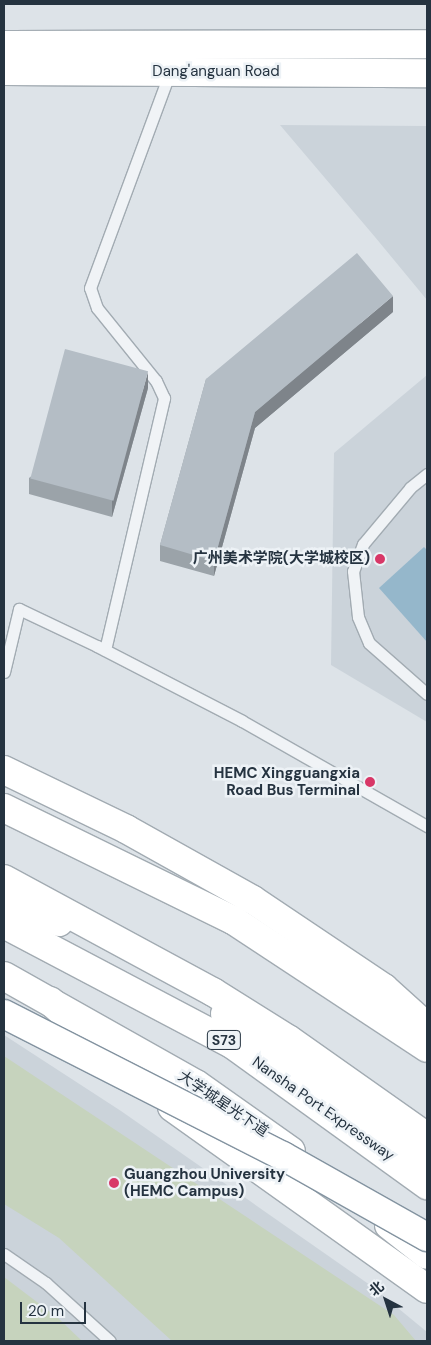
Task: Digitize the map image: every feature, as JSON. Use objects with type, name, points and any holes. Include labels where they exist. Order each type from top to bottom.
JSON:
[{"type":"main road","name":"Dang'anguan Road","points":[[4,45],[421,59]]},
{"type":"main road","name":"Dang'anguan Road","points":[[4,71],[170,72],[421,59]]},
{"type":"main road","points":[[4,770],[126,829],[253,900],[384,988],[427,1027]]},
{"type":"main road","points":[[4,808],[233,920],[427,1048]]},
{"type":"main road","name":"S73","points":[[4,879],[213,992],[288,1039],[427,1137]]},
{"type":"main road","points":[[4,896],[179,984],[246,1028],[427,1163]]},
{"type":"main road","name":"Nansha Port Expressway","points":[[4,924],[232,1044],[427,1184]]},
{"type":"main road","name":"大学城星光下道","points":[[4,976],[196,1084],[276,1140],[427,1255]]},
{"type":"main road","points":[[50,1001],[115,1060],[211,1137],[427,1290]]},
{"type":"main road","points":[[4,1014],[283,1156],[427,1237]]},
{"type":"lane","points":[[105,650],[164,398],[156,381],[97,308],[90,288],[170,72]]},
{"type":"lane","points":[[427,474],[410,488],[363,544],[353,570],[358,617],[369,643],[427,694]]},
{"type":"lane","points":[[4,672],[19,610],[105,650],[242,721],[427,826]]},
{"type":"lane","points":[[4,1254],[46,1283],[110,1341]]},
{"type":"shaded area","points":[[280,125],[427,126],[427,300],[375,237]]},
{"type":"shaded area","name":"广州美术学院(大学城校区)","points":[[427,375],[427,722],[331,665],[334,453]]},
{"type":"shaded area","name":"Guangzhou University (HEMC Campus)","points":[[4,1035],[121,1111],[370,1285],[427,1332],[427,1341],[4,1341]]},
{"type":"green space","name":"Guangzhou University (HEMC Campus)","points":[[4,1056],[394,1315],[416,1341],[172,1341],[59,1238],[4,1204]]},
{"type":"green space","points":[[4,1277],[58,1318],[82,1341],[4,1341]]},
{"type":"water","points":[[424,547],[427,550],[427,642],[379,588]]},
{"type":"building","points":[[357,253],[393,296],[255,412],[214,561],[160,545],[206,379]]},
{"type":"building","points":[[65,349],[148,371],[113,501],[30,478]]},
{"type":"place","name":"广州美术学院(大学城校区)","points":[[380,559]]},
{"type":"place","name":"HEMC Xingguangxia Road Bus Terminal","points":[[370,782]]},
{"type":"place","name":"Guangzhou University (HEMC Campus)","points":[[114,1183]]}]
